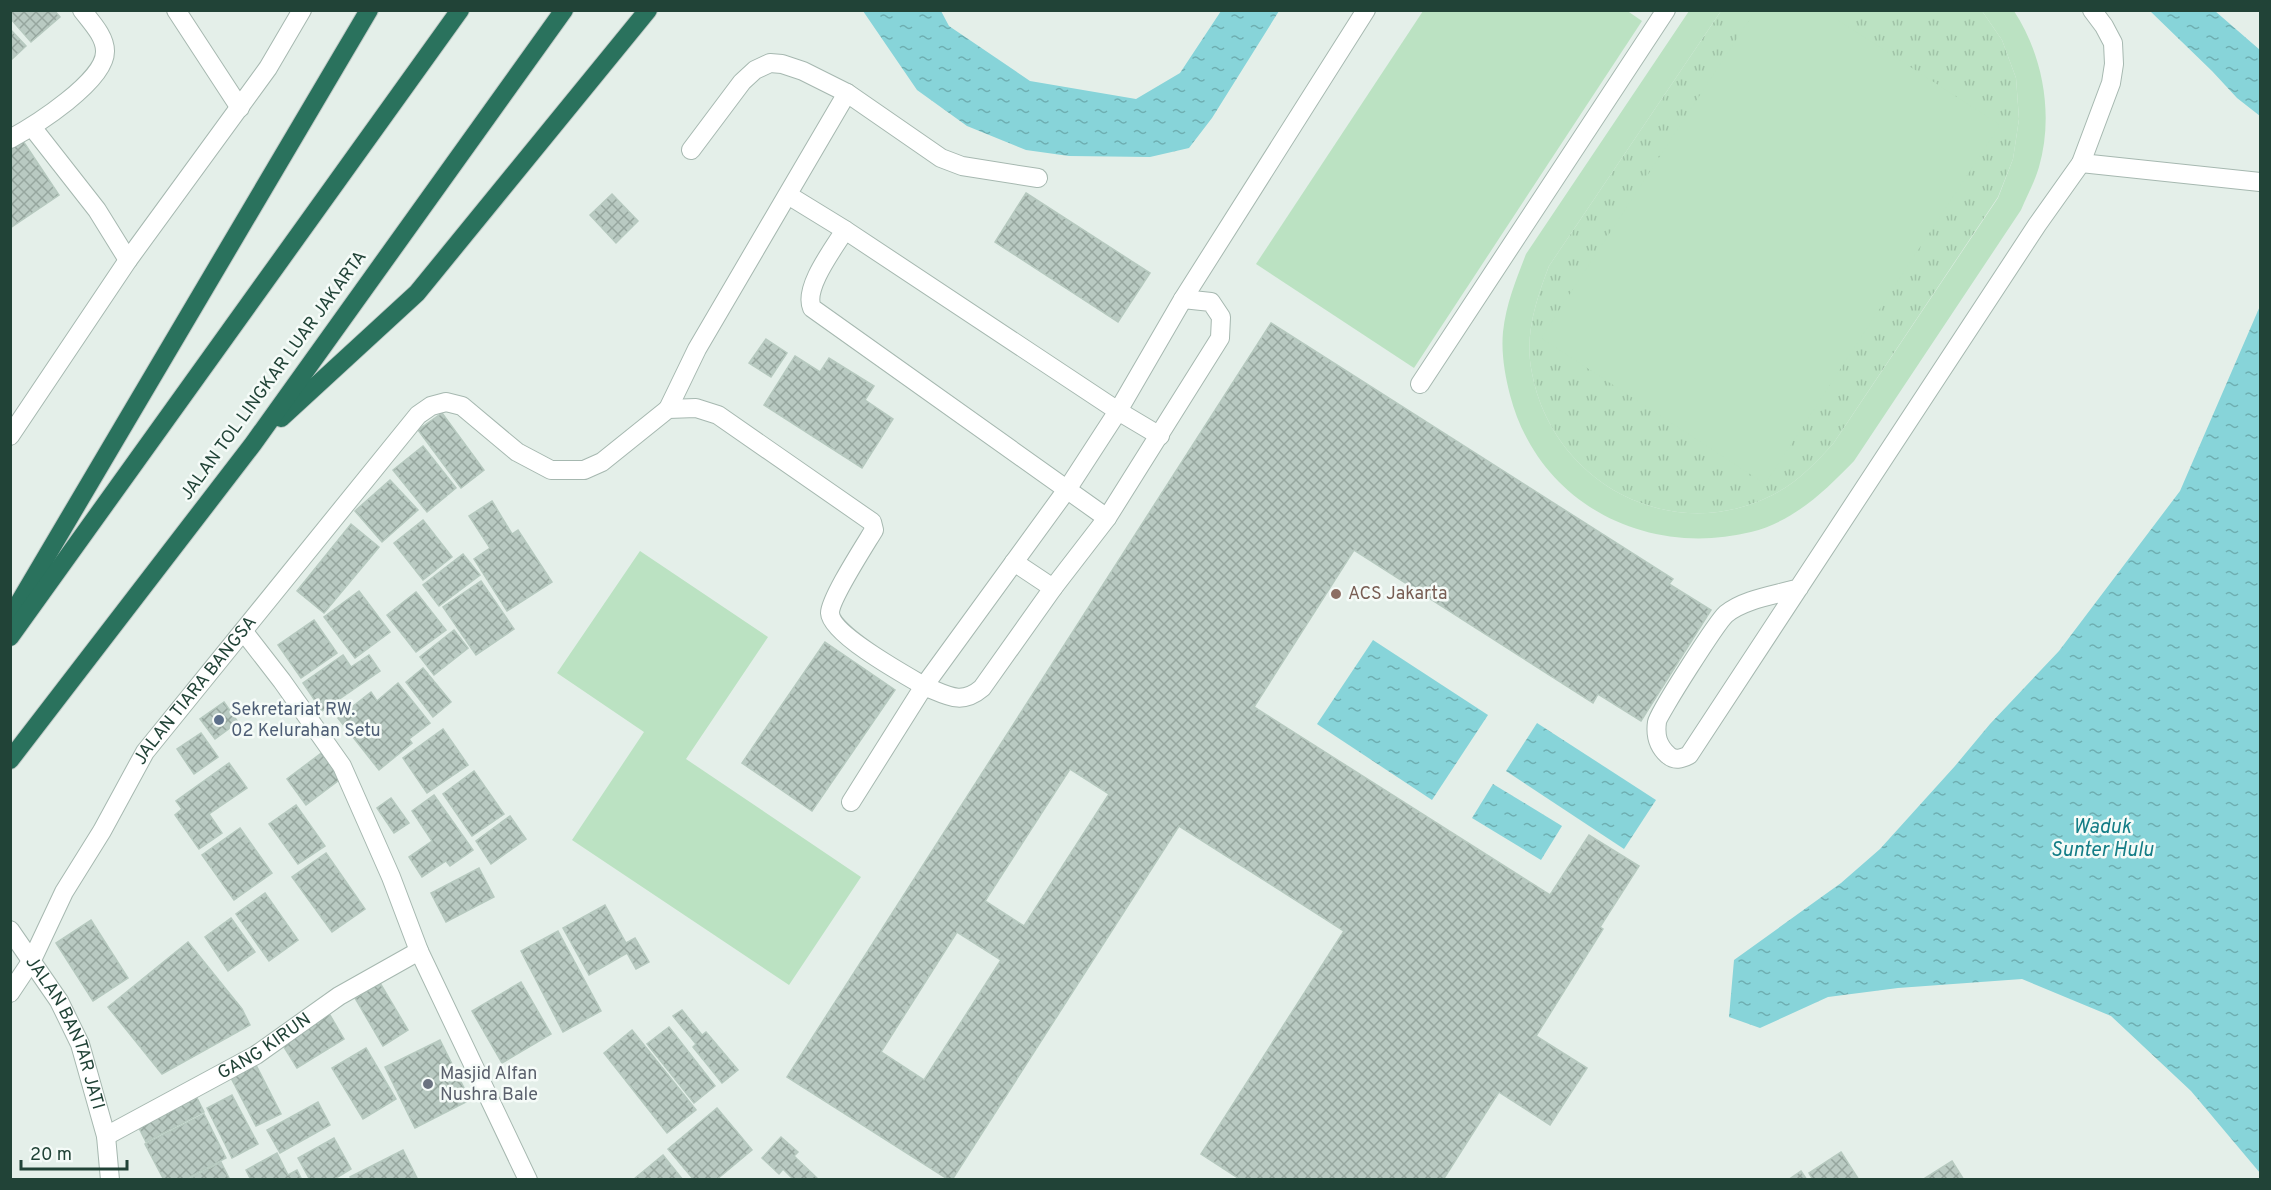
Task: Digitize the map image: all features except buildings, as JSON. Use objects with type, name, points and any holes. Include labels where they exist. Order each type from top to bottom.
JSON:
[{"type":"highway","points":[[10,618],[369,10]]},
{"type":"highway","points":[[10,637],[460,10]]},
{"type":"highway","name":"JALAN TOL LINGKAR LUAR JAKARTA","points":[[10,760],[253,444],[564,10]]},
{"type":"highway","points":[[253,444],[417,292],[648,10]]},
{"type":"street","points":[[10,139],[32,127],[84,87],[101,66],[105,53],[104,44],[82,10]]},
{"type":"street","points":[[176,10],[240,108]]},
{"type":"street","points":[[10,436],[128,260],[268,68],[302,10]]},
{"type":"street","points":[[851,802],[924,686],[1068,488],[1118,411],[1183,299],[1366,10]]},
{"type":"street","points":[[1420,384],[1666,10]]},
{"type":"street","points":[[1799,588],[1734,608],[1719,621],[1657,720],[1657,741],[1663,751],[1672,758],[1682,759],[1689,755],[1799,588],[2037,225],[2081,164],[2111,84],[2114,64],[2113,43],[2092,10]]},
{"type":"street","points":[[691,150],[742,82],[762,65],[770,63],[782,64],[847,93],[941,159],[962,166],[1038,178]]},
{"type":"street","points":[[847,93],[697,349],[668,409],[696,408],[718,415],[872,522],[874,530],[835,597],[830,612],[834,624],[885,663],[924,686],[952,698],[963,698],[982,688],[1053,588],[1107,518],[1220,338],[1221,317],[1211,302],[1183,299]]},
{"type":"street","points":[[32,127],[97,210],[128,260]]},
{"type":"street","points":[[2081,164],[2260,182]]},
{"type":"street","points":[[788,195],[845,230],[1118,411],[1160,436]]},
{"type":"street","points":[[845,230],[812,286],[809,301],[812,308],[1068,488],[1107,518]]},
{"type":"street","name":"JALAN TIARA BANGSA","points":[[10,993],[32,960],[63,892],[102,831],[145,752],[418,415],[431,406],[446,402],[462,406],[517,452],[551,470],[584,470],[602,462],[668,409]]},
{"type":"street","points":[[1014,562],[1053,588]]},
{"type":"street","points":[[244,632],[342,766],[391,877],[419,951],[528,1179]]},
{"type":"street","name":"JALAN BANTAR JATI","points":[[10,930],[60,1001],[80,1044],[106,1136],[110,1179]]},
{"type":"street","name":"GANG KIRUN","points":[[106,1136],[256,1055],[339,996],[419,951]]},
{"type":"green space","points":[[1626,10],[1642,21],[1414,368],[1256,264],[1423,11]]},
{"type":"green space","points":[[1689,11],[1721,11],[1549,266],[1536,305],[1529,345],[1532,373],[1544,413],[1565,447],[1592,475],[1625,496],[1661,509],[1699,513],[1739,508],[1778,492],[1807,470],[1833,444],[1998,198],[2013,159],[2019,119],[2016,78],[2002,40],[1982,11],[2014,11],[2024,28],[2039,66],[2045,106],[2045,127],[2039,167],[2021,210],[1854,461],[1820,494],[1781,521],[1751,532],[1711,538],[1673,537],[1636,529],[1601,514],[1571,493],[1545,466],[1524,433],[1510,395],[1503,348],[1506,312],[1526,254]]},
{"type":"green space","points":[[1721,11],[1982,11],[2002,40],[2016,78],[2019,119],[2013,159],[1998,197],[1833,444],[1801,476],[1778,492],[1739,508],[1699,513],[1661,509],[1625,496],[1592,475],[1565,447],[1544,413],[1532,373],[1529,345],[1536,305],[1549,266]]},
{"type":"green space","points":[[1755,11],[1824,11],[2000,125],[1765,484],[1541,338]]},
{"type":"green space","points":[[640,551],[768,637],[686,759],[861,877],[789,985],[572,840],[644,732],[557,673]]},
{"type":"water","points":[[863,11],[941,11],[949,26],[1030,81],[1136,99],[1180,73],[1221,11],[1279,11],[1212,118],[1189,148],[1150,157],[1069,156],[1026,150],[967,126],[917,90]]},
{"type":"water","points":[[2150,11],[2215,11],[2260,50],[2260,116],[2237,98]]},
{"type":"water","name":"Waduk Sunter Hulu","points":[[2260,306],[2260,1173],[2191,1091],[2111,1016],[2022,979],[1898,988],[1828,997],[1760,1028],[1729,1017],[1734,960],[1841,883],[1880,849],[1990,724],[2059,651],[2180,491]]},
{"type":"water","points":[[1373,640],[1488,715],[1432,800],[1317,724]]},
{"type":"water","points":[[1537,723],[1656,800],[1624,849],[1506,771]]},
{"type":"water","points":[[1493,784],[1562,826],[1541,860],[1472,818]]},
{"type":"place","name":"ACS Jakarta","points":[[1336,594]]},
{"type":"place","name":"Sekretariat RW. 02 Kelurahan Setu","points":[[219,720]]},
{"type":"place","name":"Masjid Alfan Nushra Bale","points":[[428,1084]]}]
